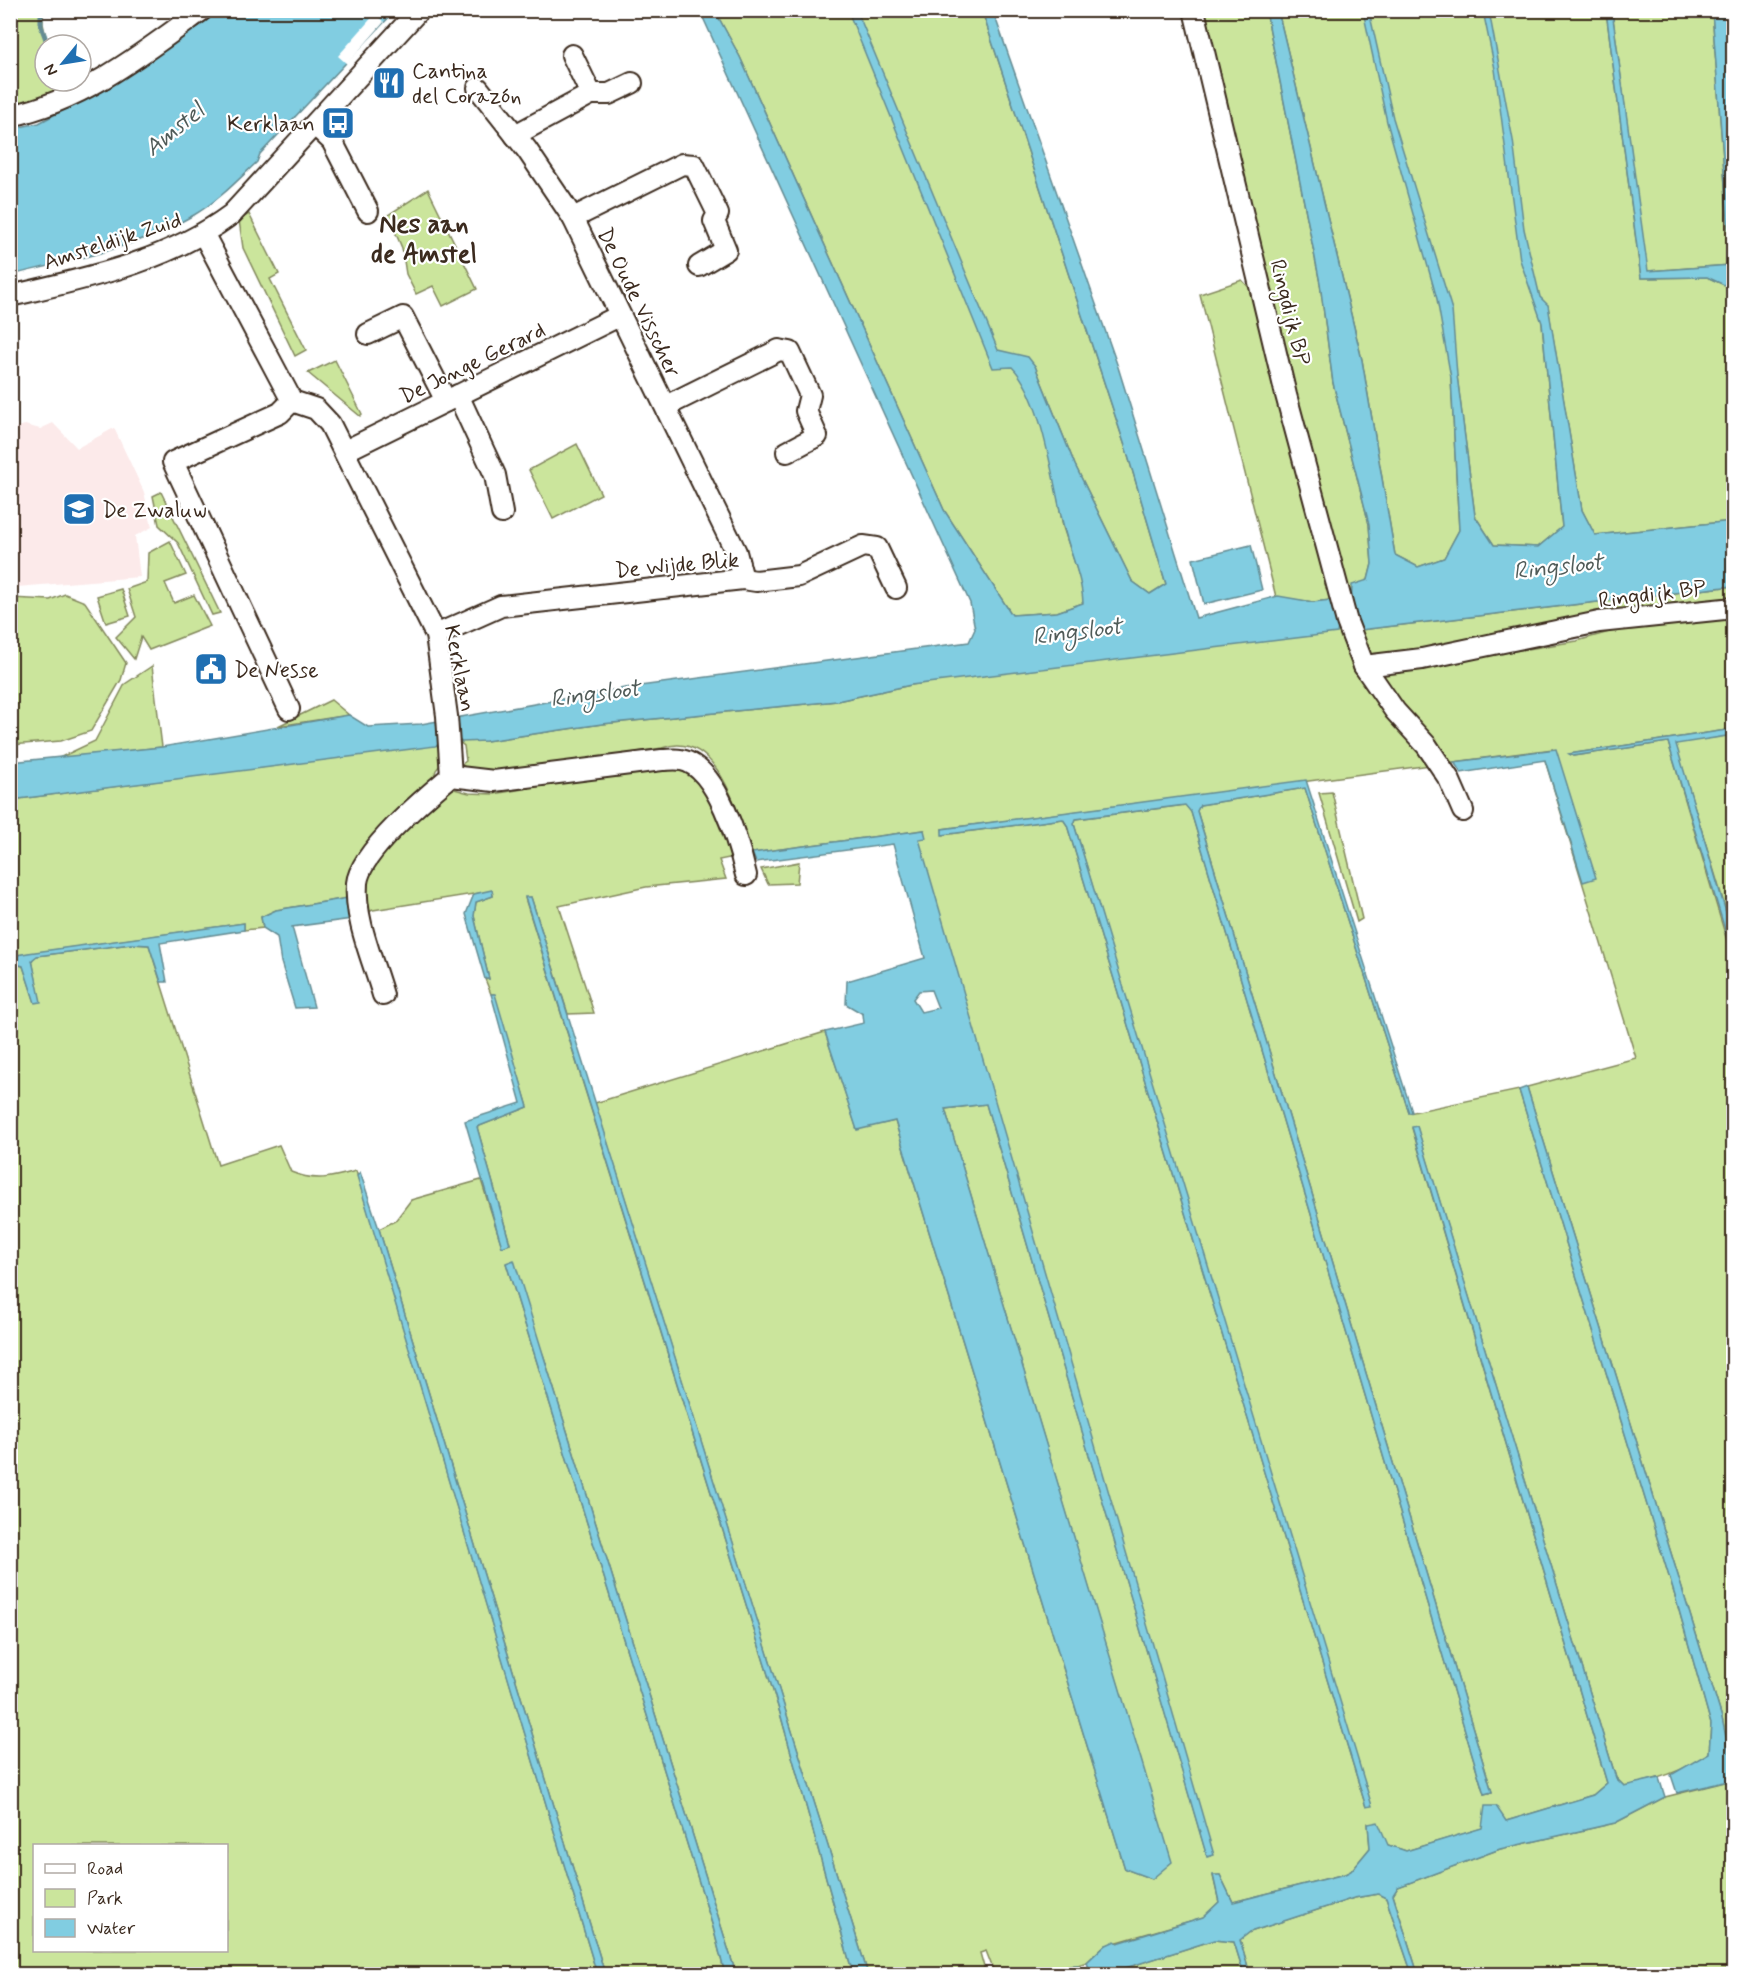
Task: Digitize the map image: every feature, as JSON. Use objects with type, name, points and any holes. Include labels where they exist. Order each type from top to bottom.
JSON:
[{"type":"street","points":[[10,116],[64,101],[102,81],[202,10]]},
{"type":"street","name":"Amsteldijk Zuid","points":[[10,296],[100,274],[175,248],[204,235],[232,214],[419,10]]},
{"type":"street","name":"Ringdijk BP","points":[[1194,10],[1286,395],[1345,615],[1364,666],[1422,659],[1599,622],[1724,609]]},
{"type":"street","points":[[572,55],[591,94]]},
{"type":"street","points":[[515,135],[591,94],[609,94],[632,83]]},
{"type":"street","name":"De Oude Visscher","points":[[478,88],[515,135],[573,218],[736,552],[743,579]]},
{"type":"street","points":[[315,125],[332,141],[368,211]]},
{"type":"street","name":"De Oude Visscher","points":[[573,218],[682,164],[694,165],[718,214],[714,221],[726,250],[699,266]]},
{"type":"street","points":[[204,235],[292,401],[280,413],[172,462],[289,710]]},
{"type":"street","name":"De Jonge Gerard","points":[[345,451],[619,316]]},
{"type":"street","points":[[368,334],[403,317],[495,475],[502,513]]},
{"type":"street","name":"De Oude Visscher","points":[[666,406],[780,350],[790,352],[810,395],[806,411],[817,436],[787,452]]},
{"type":"street","name":"Kerklaan","points":[[292,401],[316,409],[330,423],[436,635],[447,716],[451,776]]},
{"type":"street","name":"De Wijde Blik","points":[[436,635],[501,606],[743,579],[756,581],[799,576],[863,546],[877,548],[896,588]]},
{"type":"street","points":[[1364,666],[1395,711],[1427,746],[1449,779],[1463,811]]},
{"type":"street","points":[[384,995],[359,911],[357,880],[371,855],[404,816],[451,776],[494,781],[662,760],[683,760],[706,776],[720,801],[747,875]]},
{"type":"shaded area","name":"De Zwaluw","points":[[53,423],[77,448],[114,428],[144,492],[152,527],[135,536],[140,577],[17,587],[11,580],[11,429],[25,425],[40,429]]},
{"type":"green space","points":[[11,11],[43,11],[45,33],[33,33],[33,93],[51,93],[30,103],[11,107]]},
{"type":"green space","points":[[715,11],[982,11],[1126,449],[1166,584],[1150,594],[1132,581],[1075,465],[1035,366],[1063,527],[1083,588],[1083,603],[1057,612],[1012,615],[944,510],[740,57]]},
{"type":"green space","points":[[1194,11],[1266,11],[1320,283],[1333,383],[1369,524],[1372,564],[1368,580],[1351,611]]},
{"type":"green space","points":[[1278,11],[1606,11],[1641,278],[1707,277],[1731,288],[1733,521],[1595,535],[1582,510],[1548,307],[1542,323],[1562,527],[1538,547],[1494,545],[1475,516],[1457,376],[1451,378],[1459,530],[1444,558],[1418,567],[1395,555],[1362,360]]},
{"type":"green space","points":[[1612,11],[1712,11],[1731,265],[1647,271]]},
{"type":"green space","points":[[1725,11],[1733,11],[1733,100]]},
{"type":"green space","points":[[428,189],[477,289],[443,306],[433,286],[416,294],[406,274],[402,248],[388,215]]},
{"type":"green space","points":[[249,214],[279,274],[270,279],[306,350],[295,356],[243,248],[239,220]]},
{"type":"green space","points":[[1242,280],[1256,295],[1338,614],[1330,600],[1313,602],[1276,597],[1200,294]]},
{"type":"green space","points":[[335,360],[362,414],[360,416],[308,373]]},
{"type":"green space","points":[[577,444],[601,494],[553,519],[529,470]]},
{"type":"green space","points":[[161,492],[220,613],[212,615],[178,543],[159,525],[153,496]]},
{"type":"green space","points":[[170,541],[186,575],[165,583],[174,603],[194,595],[210,626],[149,650],[141,637],[134,659],[116,637],[136,617],[127,589],[147,582],[148,553]]},
{"type":"green space","points":[[1733,586],[1733,605],[1375,658],[1367,650],[1360,630]]},
{"type":"green space","points":[[121,589],[130,616],[106,623],[97,596]]},
{"type":"green space","points":[[65,594],[85,602],[126,663],[121,680],[91,731],[61,741],[11,745],[11,598],[50,600]]},
{"type":"green space","points":[[1733,613],[1733,729],[1570,754],[1573,756],[1668,742],[1733,961],[1733,1752],[1729,1752],[1722,1718],[1527,1087],[1636,1058],[1543,754],[1553,749],[942,829],[943,835],[1063,819],[1067,825],[1366,1807],[1074,824],[1076,819],[1186,805],[1191,812],[1484,1794],[1492,1792],[1197,811],[1199,805],[1305,788],[1409,1113],[1519,1090],[1675,1596],[1711,1724],[1709,1753],[1699,1760],[1658,1778],[1635,1784],[1624,1786],[1616,1778],[1417,1127],[1412,1128],[1607,1783],[1593,1795],[1406,1851],[1388,1845],[1368,1824],[1370,1848],[1351,1871],[1233,1902],[1220,1875],[1213,1876],[1219,1902],[1204,1917],[1104,1946],[1087,1962],[1078,1965],[1061,1966],[1028,1974],[995,1974],[986,1951],[980,1953],[986,1974],[868,1974],[595,1103],[825,1032],[857,1129],[895,1121],[1125,1869],[1152,1879],[1171,1861],[945,1109],[986,1104],[1207,1856],[918,839],[924,830],[752,853],[723,779],[711,762],[698,751],[681,745],[488,776],[471,774],[462,764],[466,761],[464,746],[456,739],[486,741],[602,724],[837,701],[911,685],[1339,621],[1385,672],[1577,641],[1645,622]]},
{"type":"green space","points":[[152,666],[162,747],[59,758],[95,741],[125,684]]},
{"type":"green space","points":[[331,700],[349,715],[278,726]]},
{"type":"green space","points":[[1733,735],[1733,933],[1675,743]]},
{"type":"green space","points":[[443,744],[444,760],[436,770],[432,783],[469,793],[494,794],[653,767],[673,768],[689,774],[701,782],[710,794],[734,857],[719,860],[726,879],[646,887],[559,906],[594,1013],[568,1014],[531,897],[525,898],[780,1713],[853,1974],[736,1974],[544,1357],[506,1263],[713,1927],[725,1974],[605,1974],[379,1229],[395,1221],[411,1200],[481,1180],[502,1246],[510,1244],[477,1127],[528,1107],[494,994],[491,994],[485,979],[489,979],[474,916],[476,902],[493,896],[492,891],[373,910],[352,919],[347,898],[276,910],[261,917],[263,928],[244,930],[244,923],[11,956],[11,800]]},
{"type":"green space","points":[[1332,792],[1362,919],[1357,922],[1319,793]]},
{"type":"green space","points":[[799,862],[797,883],[768,884],[761,869]]},
{"type":"green space","points":[[131,944],[149,945],[218,1165],[279,1145],[291,1172],[323,1178],[356,1171],[597,1974],[11,1974],[10,963],[23,966],[35,1002],[40,1001],[32,960],[36,956]]},
{"type":"green space","points":[[1733,1780],[1733,1974],[1418,1974],[1393,1895],[1398,1887],[1500,1849],[1615,1823],[1665,1797]]},
{"type":"green space","points":[[1378,1894],[1386,1898],[1412,1974],[1250,1974],[1240,1939],[1250,1932],[1354,1898]]},
{"type":"green space","points":[[1214,1940],[1234,1942],[1244,1974],[1124,1974],[1125,1968]]},
{"type":"water","name":"Amstel","points":[[214,11],[395,11],[260,154],[257,162],[203,210],[127,245],[11,275],[10,129],[39,123],[86,98]]},
{"type":"water","name":"Ringsloot","points":[[700,11],[715,11],[740,57],[944,510],[1012,615],[1057,612],[1083,603],[1082,593],[1064,528],[1046,443],[1032,399],[1023,381],[1012,367],[993,368],[848,11],[857,11],[998,350],[1028,357],[1035,366],[1075,465],[1132,581],[1150,594],[1166,584],[1126,449],[982,11],[993,11],[1118,367],[1196,618],[1278,596],[1313,602],[1331,600],[1338,614],[1351,611],[1352,585],[1368,580],[1372,564],[1369,524],[1333,383],[1320,283],[1266,11],[1278,11],[1362,360],[1395,555],[1418,567],[1444,558],[1459,530],[1451,378],[1437,299],[1387,122],[1363,11],[1369,11],[1393,118],[1452,310],[1457,375],[1475,516],[1494,545],[1538,547],[1562,527],[1542,323],[1520,260],[1495,69],[1483,11],[1489,11],[1513,140],[1524,229],[1540,297],[1548,305],[1582,510],[1595,535],[1733,521],[1733,586],[1360,630],[1339,621],[1337,633],[911,685],[837,701],[602,724],[486,741],[462,742],[456,739],[435,746],[11,800],[11,762],[162,747],[349,715],[368,727],[421,724],[625,688],[969,642],[975,629],[970,603]]},
{"type":"water","points":[[1606,11],[1612,11],[1648,271],[1731,265],[1712,11],[1725,11],[1734,100],[1733,343],[1731,288],[1707,277],[1641,278]]},
{"type":"water","points":[[1251,545],[1262,590],[1204,604],[1193,559]]},
{"type":"water","points":[[1733,729],[1733,735],[1676,744],[1733,936],[1733,956],[1668,742],[1573,756],[1569,754]]},
{"type":"water","points":[[1556,749],[1596,878],[1583,882],[1545,760],[1461,773],[1454,762]]},
{"type":"water","points":[[1306,780],[1412,1112],[1409,1113],[1305,788],[1200,805],[1197,811],[1492,1792],[1484,1794],[1191,812],[1185,805],[1076,819],[1074,824],[1372,1806],[1366,1807],[1067,825],[1063,819],[942,835],[942,829]]},
{"type":"water","points":[[924,830],[926,838],[919,839],[1214,1855],[1207,1857],[986,1104],[945,1109],[1172,1862],[1152,1879],[1125,1869],[895,1121],[857,1130],[825,1032],[864,1023],[863,1014],[846,1004],[847,981],[925,958],[893,844],[756,862],[752,853]],"holes":[[[931,990],[938,1008],[921,1012],[913,999],[919,991]]]},
{"type":"water","points":[[492,890],[493,896],[476,902],[474,916],[489,979],[485,979],[466,914],[474,894]]},
{"type":"water","points":[[525,897],[531,897],[868,1974],[853,1974],[780,1713]]},
{"type":"water","points":[[348,898],[352,919],[292,927],[314,1007],[295,1008],[281,962],[277,937],[263,928],[261,917],[276,910]]},
{"type":"water","points":[[244,923],[244,930],[160,943],[167,982],[161,982],[149,945],[131,944],[37,956],[32,960],[41,1002],[35,1003],[23,966],[11,963],[11,956],[28,953]]},
{"type":"water","points":[[491,994],[495,994],[528,1107],[477,1127],[510,1244],[502,1247],[465,1121],[521,1103]]},
{"type":"water","points":[[1527,1087],[1722,1718],[1729,1752],[1733,1752],[1733,1780],[1677,1793],[1671,1775],[1709,1753],[1711,1724],[1675,1596],[1519,1090]]},
{"type":"water","points":[[1417,1126],[1616,1778],[1624,1786],[1659,1778],[1665,1797],[1615,1823],[1500,1849],[1398,1887],[1393,1895],[1418,1974],[1412,1974],[1386,1898],[1378,1894],[1354,1898],[1250,1932],[1240,1940],[1250,1974],[1244,1974],[1234,1942],[1214,1940],[1125,1968],[1124,1974],[1108,1970],[1090,1973],[1087,1962],[1104,1946],[1203,1917],[1219,1902],[1213,1875],[1220,1875],[1233,1902],[1351,1871],[1370,1848],[1368,1824],[1378,1822],[1388,1845],[1406,1851],[1482,1828],[1485,1806],[1496,1806],[1506,1821],[1593,1795],[1607,1783],[1412,1127]]},
{"type":"water","points":[[360,1172],[605,1974],[597,1974],[357,1176]]},
{"type":"water","points":[[514,1260],[736,1974],[725,1974],[713,1927],[506,1263]]},
{"type":"water","points":[[1078,1965],[1079,1974],[1028,1974],[1061,1966]]},
{"type":"pier","name":"Cantina del Corazón","points":[[375,14],[384,22],[347,64],[338,56]]},
{"type":"waterway","points":[[41,10],[44,33]]},
{"type":"place","name":"Cantina del Corazón","points":[[389,83]]},
{"type":"place","name":"Kerklaan","points":[[338,123]]},
{"type":"place","name":"De Zwaluw","points":[[79,509]]},
{"type":"place","name":"De Nesse","points":[[211,669]]},
{"type":"district","name":"Nes aan de Amstel","points":[[424,238]]}]
